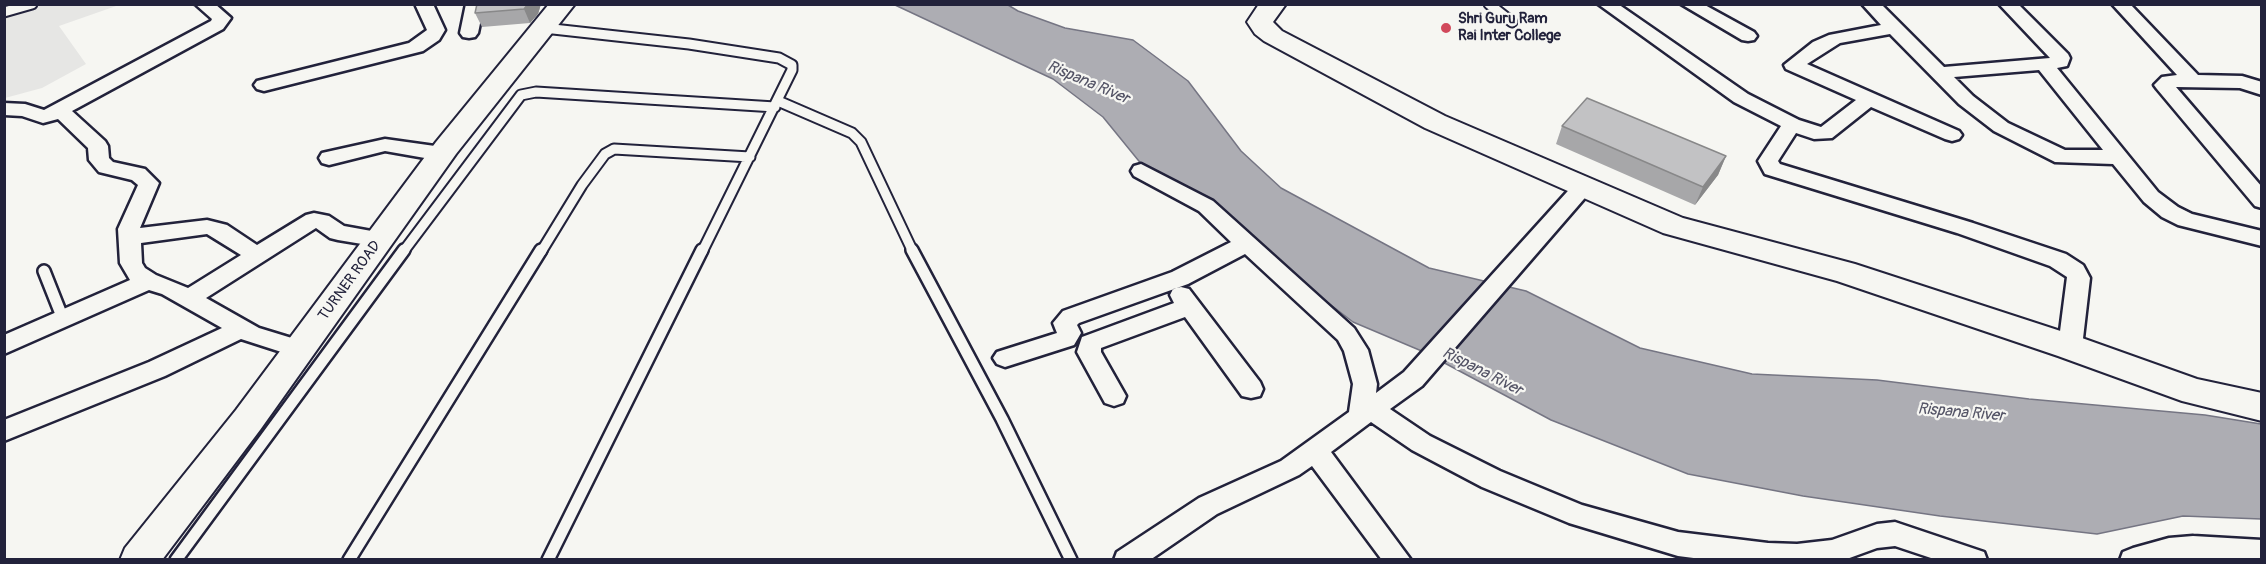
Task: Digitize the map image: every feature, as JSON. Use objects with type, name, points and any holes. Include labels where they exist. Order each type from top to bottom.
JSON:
[{"type":"main road","name":"TURNER ROAD","points":[[140,560],[300,349],[442,154],[563,4]]},
{"type":"main road","points":[[1274,4],[1263,15],[1260,22],[1273,36],[1435,122],[1674,226],[1844,272],[2070,347],[2194,392],[2262,406]]},
{"type":"street","points":[[4,109],[25,110],[44,117],[60,110],[217,25],[222,18],[203,4]]},
{"type":"street","points":[[264,85],[416,47],[434,36],[436,30],[424,4]]},
{"type":"street","points":[[469,33],[476,4]]},
{"type":"street","points":[[1606,4],[1741,98],[1814,133],[1825,134],[1869,99]]},
{"type":"street","points":[[1689,4],[1748,36]]},
{"type":"street","points":[[1870,4],[1938,73],[1983,114],[2001,127],[2049,152],[2075,158],[2119,157]]},
{"type":"street","points":[[1938,73],[2060,62],[2061,58],[2007,4]]},
{"type":"street","points":[[2120,4],[2193,81]]},
{"type":"street","points":[[1892,28],[1835,39],[1820,46],[1793,65],[1952,135]]},
{"type":"street","points":[[2044,64],[2151,197],[2170,212],[2186,220],[2262,239]]},
{"type":"street","points":[[2262,89],[2242,82],[2169,81],[2164,85],[2262,201]]},
{"type":"street","points":[[60,110],[98,146],[99,160],[106,166],[118,171],[138,174],[147,179],[149,183],[129,230],[131,263],[137,274],[189,298],[251,334],[300,349]]},
{"type":"street","points":[[1792,124],[1768,161],[1772,169],[1965,228],[2058,260],[2075,271],[2079,278],[2070,347]]},
{"type":"street","points":[[329,158],[385,145],[442,154]]},
{"type":"street","points":[[1141,171],[1206,206],[1346,334],[1356,350],[1365,384],[1366,415]]},
{"type":"street","points":[[1127,560],[1208,506],[1290,468],[1413,379],[1583,187]]},
{"type":"street","points":[[189,298],[314,220],[319,220],[338,233],[348,236],[380,239]]},
{"type":"street","points":[[130,237],[207,228],[219,230],[256,255]]},
{"type":"street","points":[[1005,358],[1066,339],[1069,333],[1065,322],[1071,317],[1171,282],[1245,244]]},
{"type":"street","points":[[4,345],[148,281]]},
{"type":"street","points":[[1171,282],[1251,389]]},
{"type":"street","points":[[1114,396],[1089,352],[1090,343],[1189,306]]},
{"type":"street","points":[[4,431],[157,369],[241,329]]},
{"type":"street","points":[[1366,415],[1491,479],[1578,515],[1678,544],[1768,555],[1797,556],[1832,552],[1877,536],[1896,534],[1974,560]]},
{"type":"street","points":[[1316,451],[1398,560]]},
{"type":"street","points":[[2133,560],[2169,550],[2193,548],[2262,552]]},
{"type":"lane","points":[[4,12],[32,4]]},
{"type":"lane","points":[[1489,4],[1512,22]]},
{"type":"lane","points":[[544,28],[689,44],[779,58],[792,65],[777,104],[548,560]]},
{"type":"lane","points":[[176,560],[466,165],[521,95],[536,92],[777,104],[845,129],[861,142],[923,273],[1002,419],[1071,560]]},
{"type":"lane","points":[[349,560],[576,195],[605,153],[614,149],[750,157]]},
{"type":"lane","points":[[44,270],[63,319]]},
{"type":"shaded area","points":[[5,5],[119,5],[59,26],[86,64],[42,88],[5,98]]},
{"type":"water","name":"Rispana River","points":[[895,5],[1008,5],[1018,11],[1065,28],[1133,40],[1188,81],[1241,151],[1281,188],[1429,268],[1526,291],[1640,348],[1752,374],[1877,380],[2029,399],[2205,415],[2261,424],[2261,519],[2183,516],[2097,534],[1940,516],[1803,496],[1688,474],[1551,420],[1424,352],[1353,322],[1249,242],[1147,171],[1103,117],[1053,79]]},
{"type":"building","points":[[477,4],[528,4],[524,9],[475,13]]},
{"type":"building","points":[[1587,98],[1726,156],[1703,187],[1562,126]]},
{"type":"place","name":"Shri Guru Ram Rai Inter College","points":[[1446,28]]}]
